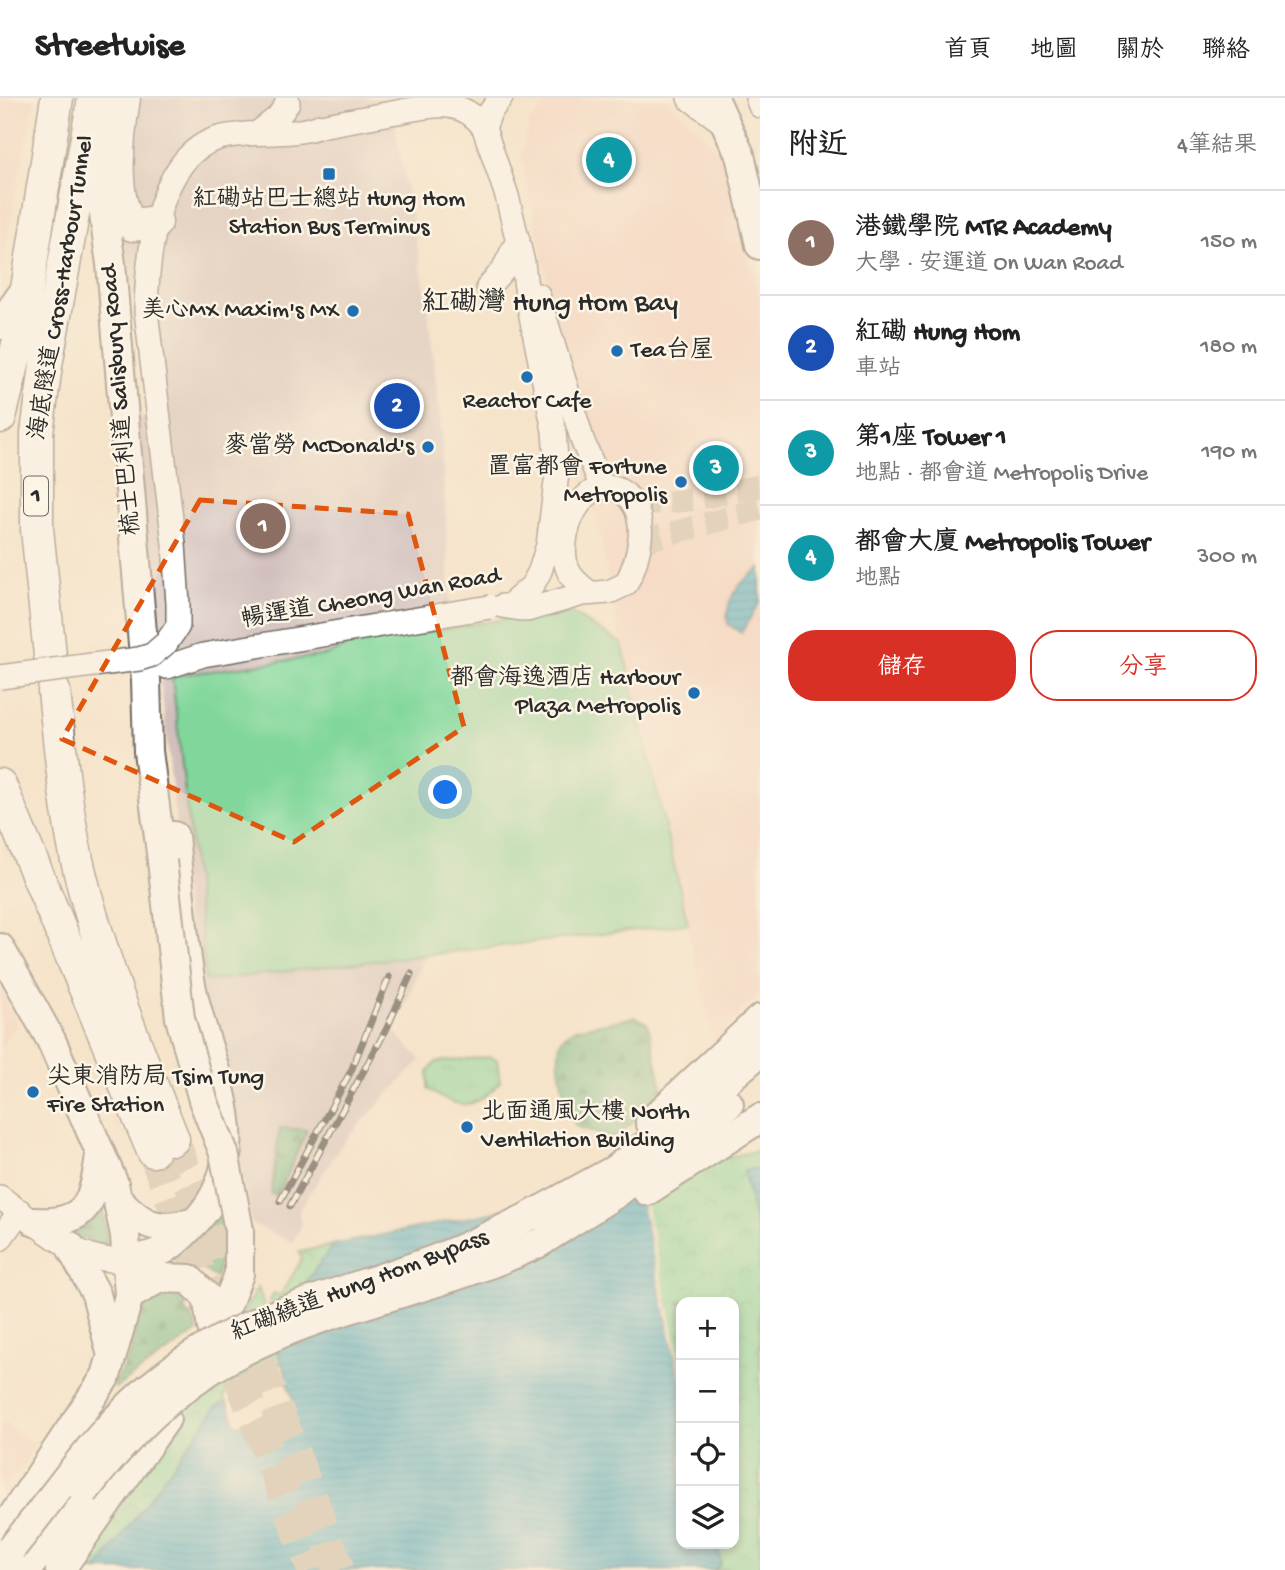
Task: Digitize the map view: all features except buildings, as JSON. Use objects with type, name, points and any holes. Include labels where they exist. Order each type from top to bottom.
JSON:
[{"type":"highway","name":"海底隧道 Cross-Harbour Tunnel","points":[[0,417],[19,340],[57,98]]},
{"type":"highway","points":[[124,98],[118,171],[121,205],[133,225],[156,222]]},
{"type":"highway","name":"海底隧道 Cross-Harbour Tunnel","points":[[0,785],[163,1145],[88,903],[70,822],[38,557],[37,433],[46,365],[92,109]]},
{"type":"main road","points":[[714,98],[740,155],[760,245]]},
{"type":"main road","points":[[736,98],[760,163]]},
{"type":"main road","name":"梳士巴利道 Salisbury Road","points":[[92,109],[111,264],[146,680],[148,751],[180,1018],[203,1100],[224,1153],[239,1230],[239,1274],[215,1327],[208,1297],[189,1279],[159,1278],[129,1296]]},
{"type":"main road","points":[[0,325],[26,290]]},
{"type":"main road","name":"梳士巴利道 Salisbury Road","points":[[126,1260],[151,1256],[176,1244],[212,1202],[221,1185],[229,1149],[229,1131],[190,980],[165,751],[146,680]]},
{"type":"main road","points":[[0,948],[27,990],[51,1040],[119,1200],[129,1296],[106,1376],[87,1408],[14,1556]]},
{"type":"main road","points":[[562,1199],[760,1019]]},
{"type":"main road","name":"紅磡繞道 Hung Hom Bypass","points":[[14,1556],[117,1419],[150,1387],[190,1357],[270,1315],[326,1293],[439,1258],[562,1199],[624,1163],[760,1052]]},
{"type":"main road","name":"紅磡繞道 Hung Hom Bypass","points":[[14,1556],[159,1409],[208,1371],[283,1334],[472,1272],[539,1243],[617,1193],[699,1129],[760,1076]]},
{"type":"main road","points":[[539,1243],[624,1206],[760,1118]]},
{"type":"main road","points":[[28,1217],[59,1224],[84,1209],[94,1186],[100,1155]]},
{"type":"main road","points":[[119,1200],[135,1217],[150,1225],[164,1228],[195,1222]]},
{"type":"main road","points":[[70,1246],[96,1294],[112,1358]]},
{"type":"main road","points":[[60,1570],[166,1419]]},
{"type":"street","points":[[0,677],[139,659],[152,655],[172,634],[174,544],[146,311],[146,273],[163,201],[191,154],[219,138],[259,132],[298,132],[446,105],[472,114],[484,128],[490,112],[501,98]]},
{"type":"street","points":[[689,98],[729,127]]},
{"type":"street","points":[[757,98],[760,106]]},
{"type":"street","points":[[259,132],[278,117],[287,101],[320,126]]},
{"type":"street","name":"暢運道 Cheong Wan Road","points":[[0,688],[167,667],[203,655],[509,606],[532,586],[548,545],[557,474],[554,431],[518,240],[484,128]]},
{"type":"street","points":[[488,287],[503,270],[518,240]]},
{"type":"street","points":[[523,263],[544,309],[583,442],[602,487]]},
{"type":"street","points":[[509,606],[527,610],[590,593],[609,592],[626,584],[640,542],[635,505],[620,491],[602,487],[589,493],[579,505],[565,541],[568,572],[590,593]]},
{"type":"street","points":[[172,634],[185,640],[203,655]]},
{"type":"street","points":[[0,1197],[70,1246],[110,1262],[126,1260]]},
{"type":"street","points":[[0,1239],[28,1217]]},
{"type":"highlighted area","points":[[200,500],[408,514],[464,727],[294,842],[62,739]]},
{"type":"shaded area","points":[[0,98],[34,98],[0,276]]},
{"type":"shaded area","points":[[136,98],[390,98],[427,301],[441,426],[454,672],[447,888],[425,956],[394,1031],[421,1060],[344,1141],[299,1210],[301,1227],[293,1242],[251,1223],[231,1110],[193,981],[132,419],[150,417],[138,323],[109,163]]},
{"type":"shaded area","name":"置富都會 Fortune Metropolis","points":[[551,98],[667,98],[728,160],[760,304],[760,992],[714,1042],[622,644],[521,154],[529,123]]},
{"type":"shaded area","points":[[0,987],[18,1024],[0,1048]]},
{"type":"shaded area","points":[[0,1420],[35,1446],[0,1493]]},
{"type":"green space","points":[[565,609],[622,644],[688,924],[206,981],[172,676],[328,655],[348,645]]},
{"type":"green space","points":[[635,1017],[648,1024],[664,1096],[613,1139],[576,1126],[563,1089],[559,1046],[564,1037],[575,1029]]},
{"type":"green space","points":[[491,1057],[497,1060],[500,1082],[482,1098],[466,1104],[457,1104],[428,1089],[428,1072],[436,1062]]},
{"type":"green space","points":[[280,1128],[307,1130],[278,1196],[271,1194]]},
{"type":"green space","points":[[760,1150],[760,1168],[744,1171],[760,1246],[760,1570],[714,1570],[721,1564],[718,1549],[739,1549],[739,1297],[676,1297],[676,1359],[636,1177]]},
{"type":"green space","points":[[223,1202],[226,1232],[216,1278],[186,1259],[172,1258]]},
{"type":"green space","points":[[102,1207],[109,1247],[69,1234],[84,1227]]},
{"type":"green space","points":[[333,1245],[270,1332],[282,1363],[233,1382],[224,1397],[227,1402],[217,1406],[97,1570],[68,1570],[185,1411],[258,1287],[266,1312],[273,1309],[270,1300],[274,1293],[280,1296],[302,1259],[299,1252]]},
{"type":"green space","points":[[159,1286],[190,1293],[184,1311],[191,1316],[198,1331],[115,1388],[114,1384],[130,1355],[140,1302]]},
{"type":"water","points":[[760,568],[760,602],[741,633],[728,624],[727,614],[731,598],[740,584]]},
{"type":"water","points":[[760,1168],[760,1246],[744,1171]]},
{"type":"water","points":[[636,1177],[676,1359],[676,1549],[718,1549],[721,1564],[714,1570],[97,1570],[217,1406],[227,1402],[235,1423],[240,1425],[292,1405],[293,1399],[284,1375],[286,1374],[270,1332],[333,1245],[490,1213]]},
{"type":"pier","points":[[640,1176],[676,1343],[676,1359],[636,1177]]},
{"type":"tunnel","points":[[635,505],[690,500],[760,486]]},
{"type":"tunnel","points":[[640,542],[760,509]]},
{"type":"tunnel","points":[[173,1139],[339,1570]]},
{"type":"tunnel","points":[[153,1151],[313,1570]]},
{"type":"railway","points":[[290,1206],[387,1028],[411,974]]},
{"type":"railway","points":[[280,1201],[351,1071],[389,977]]},
{"type":"place","name":"都會大廈 Metropolis Tower","points":[[609,160]]},
{"type":"place","name":"紅磡站巴士總站 Hung Hom Station Bus Terminus","points":[[329,174]]},
{"type":"place","name":"美心MX Maxim's MX","points":[[353,311]]},
{"type":"place","name":"Tea台屋","points":[[617,351]]},
{"type":"place","name":"Reactor Cafe","points":[[527,377]]},
{"type":"place","name":"紅磡 Hung Hom","points":[[397,406]]},
{"type":"place","name":"麥當勞 McDonald's","points":[[428,447]]},
{"type":"place","name":"第1座 Tower 1","points":[[716,468]]},
{"type":"place","name":"置富都會 Fortune Metropolis","points":[[681,482]]},
{"type":"place","name":"港鐵學院 MTR Academy","points":[[263,526]]},
{"type":"place","name":"都會海逸酒店 Harbour Plaza Metropolis","points":[[694,693]]},
{"type":"place","name":"尖東消防局 Tsim Tung Fire Station","points":[[33,1092]]},
{"type":"place","name":"北面通風大樓 North Ventilation Building","points":[[467,1127]]},
{"type":"district","name":"紅磡灣 Hung Hom Bay","points":[[550,304]]}]
